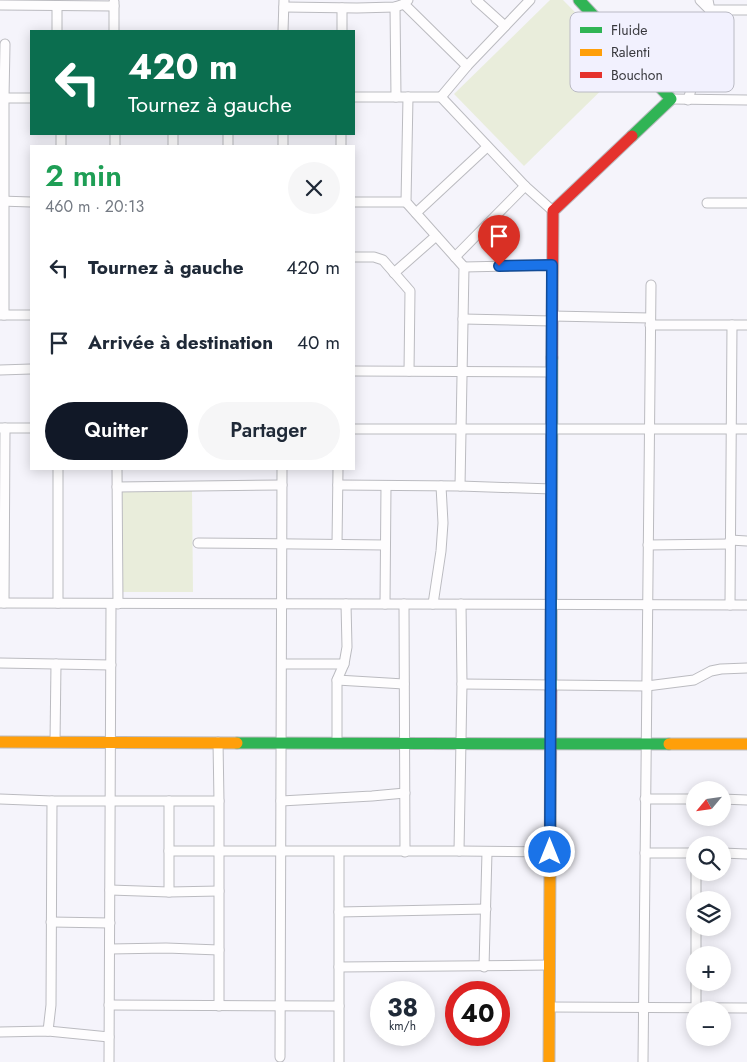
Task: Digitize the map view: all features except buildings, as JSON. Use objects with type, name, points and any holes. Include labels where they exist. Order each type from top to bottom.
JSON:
[{"type":"street","points":[[476,0],[505,26]]},
{"type":"street","points":[[441,97],[530,0]]},
{"type":"street","points":[[579,0],[590,12]]},
{"type":"street","points":[[700,0],[710,10],[747,10]]},
{"type":"street","points":[[708,0],[710,10]]},
{"type":"street","points":[[284,30],[284,4],[342,8],[357,4],[394,7],[406,2],[468,66]]},
{"type":"street","points":[[0,5],[57,6],[114,3],[114,30]]},
{"type":"street","points":[[57,6],[57,30]]},
{"type":"street","points":[[394,7],[396,97]]},
{"type":"street","points":[[342,8],[342,30]]},
{"type":"street","points":[[4,44],[2,98],[2,315],[30,315]]},
{"type":"street","points":[[664,92],[671,100]]},
{"type":"street","points":[[688,100],[690,92]]},
{"type":"street","points":[[355,97],[441,97],[525,186],[553,211]]},
{"type":"street","points":[[408,97],[406,202],[464,267],[460,486]]},
{"type":"street","points":[[2,98],[30,98]]},
{"type":"street","points":[[550,1062],[553,211],[671,100],[747,100]]},
{"type":"street","points":[[416,213],[487,147]]},
{"type":"street","points":[[455,257],[525,186]]},
{"type":"street","points":[[2,202],[30,202]]},
{"type":"street","points":[[355,202],[406,202]]},
{"type":"street","points":[[707,203],[747,203]]},
{"type":"street","points":[[394,273],[436,236]]},
{"type":"street","points":[[355,257],[374,256],[383,260],[410,291],[409,371]]},
{"type":"street","points":[[464,267],[552,265]]},
{"type":"street","points":[[643,1062],[651,285]]},
{"type":"street","points":[[463,319],[552,319],[747,325]]},
{"type":"street","points":[[730,605],[732,325]]},
{"type":"street","points":[[0,370],[30,369]]},
{"type":"street","points":[[355,371],[552,372]]},
{"type":"street","points":[[30,428],[2,428],[2,603],[747,605]]},
{"type":"street","points":[[355,429],[747,429]]},
{"type":"street","points":[[58,470],[58,603]]},
{"type":"street","points":[[109,1062],[111,664],[115,604],[117,470]]},
{"type":"street","points":[[280,1057],[282,470]]},
{"type":"street","points":[[338,470],[338,544]]},
{"type":"street","points":[[118,487],[282,485]]},
{"type":"street","points":[[338,485],[552,489]]},
{"type":"street","points":[[385,604],[386,486]]},
{"type":"street","points":[[433,604],[443,523],[441,486]]},
{"type":"street","points":[[648,545],[747,540]]},
{"type":"street","points":[[198,543],[385,544]]},
{"type":"street","points":[[337,743],[337,680],[348,648],[346,604]]},
{"type":"street","points":[[404,604],[405,852]]},
{"type":"street","points":[[459,851],[462,684],[461,604]]},
{"type":"street","points":[[0,663],[111,664]]},
{"type":"street","points":[[55,742],[56,664]]},
{"type":"street","points":[[282,664],[344,664]]},
{"type":"street","points":[[462,684],[647,686],[694,680],[721,668],[747,668]]},
{"type":"street","points":[[337,680],[404,684]]},
{"type":"street","points":[[0,742],[747,744]]},
{"type":"street","points":[[218,742],[220,801],[219,1006]]},
{"type":"street","points":[[281,801],[405,793]]},
{"type":"street","points":[[646,798],[686,799]]},
{"type":"street","points":[[0,799],[52,801],[220,801]]},
{"type":"street","points":[[731,799],[747,800]]},
{"type":"street","points":[[48,1031],[51,1005],[52,801]]},
{"type":"street","points":[[169,801],[169,892]]},
{"type":"street","points":[[169,851],[550,852]]},
{"type":"street","points":[[339,852],[340,1062]]},
{"type":"street","points":[[484,967],[487,852]]},
{"type":"street","points":[[645,853],[686,853]]},
{"type":"street","points":[[731,853],[747,854]]},
{"type":"street","points":[[110,890],[219,891]]},
{"type":"street","points":[[339,912],[486,909]]},
{"type":"street","points":[[51,922],[110,923]]},
{"type":"street","points":[[110,949],[166,948],[219,950]]},
{"type":"street","points":[[339,967],[550,966]]},
{"type":"street","points":[[109,1005],[339,1006]]},
{"type":"street","points":[[550,1007],[686,1008]]},
{"type":"street","points":[[731,1008],[747,1008]]},
{"type":"street","points":[[0,1032],[48,1031],[109,1037]]},
{"type":"green space","points":[[550,0],[563,0],[575,12],[570,12],[570,92],[599,92],[524,166],[454,94]]},
{"type":"green space","points":[[121,491],[192,491],[193,592],[122,592]]},
{"type":"traffic: fast","points":[[579,0],[590,12]]},
{"type":"traffic: fast","points":[[632,136],[671,99],[664,92]]},
{"type":"traffic: fast","points":[[551,690],[552,358]]},
{"type":"traffic: fast","points":[[237,743],[669,744]]},
{"type":"traffic: slow","points":[[0,742],[237,743]]},
{"type":"traffic: slow","points":[[669,744],[747,744]]},
{"type":"traffic: slow","points":[[549,1062],[550,869]]},
{"type":"traffic: jam","points":[[552,358],[553,211],[632,136]]},
{"type":"traffic: jam","points":[[550,869],[551,690]]},
{"type":"route","points":[[499,266],[552,265],[550,852]]}]
